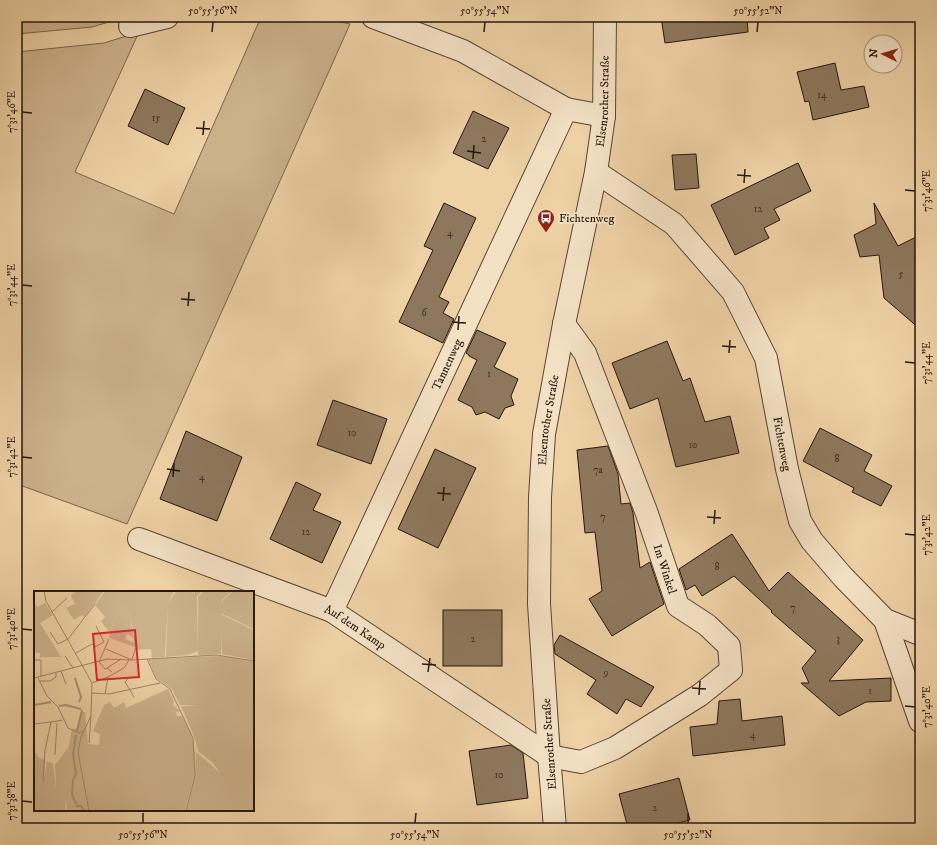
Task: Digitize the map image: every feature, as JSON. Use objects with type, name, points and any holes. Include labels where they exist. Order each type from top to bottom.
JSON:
[{"type":"street","points":[[130,26],[167,17]]},
{"type":"street","points":[[373,17],[463,51],[566,109],[604,116]]},
{"type":"street","name":"Elsenrother Straße","points":[[556,828],[549,756],[539,604],[540,497],[544,434],[564,324],[596,172],[604,116],[605,17]]},
{"type":"street","name":"Tannenweg","points":[[332,611],[566,109]]},
{"type":"street","name":"Fichtenweg","points":[[596,172],[674,224],[733,292],[766,358],[787,469],[800,521],[812,541],[843,577],[885,620],[920,634]]},
{"type":"street","name":"Im Winkel","points":[[549,756],[581,762],[615,748],[700,695],[731,670],[730,646],[707,625],[678,606],[646,511],[586,353],[564,324]]},
{"type":"street","name":"Auf dem Kamp","points":[[139,539],[332,611],[549,756]]},
{"type":"street","points":[[885,620],[920,721]]},
{"type":"shaded area","points":[[17,17],[126,17],[92,27],[17,34]]},
{"type":"shaded area","points":[[261,17],[319,17],[350,24],[127,524],[17,484],[17,52],[104,43],[139,32],[75,172],[174,214]]},
{"type":"building","points":[[661,17],[747,17],[748,32],[665,43]]},
{"type":"building","points":[[835,63],[841,90],[864,86],[869,107],[813,120],[809,101],[805,102],[797,72]]},
{"type":"building","points":[[145,89],[185,108],[168,145],[128,126]]},
{"type":"building","points":[[473,111],[509,128],[488,169],[453,153]]},
{"type":"building","points":[[696,154],[699,188],[675,190],[672,155]]},
{"type":"building","points":[[798,163],[811,191],[774,209],[780,220],[764,228],[769,238],[735,255],[711,205]]},
{"type":"building","points":[[444,203],[476,218],[439,297],[449,302],[443,313],[454,319],[443,343],[399,322],[433,250],[424,246]]},
{"type":"building","points":[[874,203],[898,246],[920,235],[920,329],[884,298],[879,255],[860,257],[854,235],[876,224]]},
{"type":"building","points":[[477,330],[506,343],[494,367],[518,379],[511,396],[514,405],[505,408],[499,419],[485,412],[476,415],[472,407],[458,400],[477,360],[466,353]]},
{"type":"building","points":[[667,341],[683,381],[690,378],[705,422],[730,416],[739,453],[676,467],[658,398],[630,409],[612,363]]},
{"type":"building","points":[[333,400],[387,419],[371,464],[317,445]]},
{"type":"building","points":[[820,428],[872,455],[864,471],[892,486],[881,506],[852,492],[854,488],[803,461]]},
{"type":"building","points":[[186,431],[242,457],[217,521],[160,499]]},
{"type":"building","points":[[608,446],[618,474],[621,504],[630,503],[633,513],[640,568],[650,562],[664,604],[612,636],[589,599],[602,591],[595,532],[585,533],[577,450]]},
{"type":"building","points":[[435,449],[476,468],[438,548],[398,529]]},
{"type":"building","points":[[296,482],[321,494],[313,510],[341,522],[322,563],[270,539]]},
{"type":"building","points":[[732,534],[769,591],[788,572],[863,640],[829,681],[891,678],[891,701],[866,702],[839,716],[801,683],[809,683],[802,668],[816,651],[771,612],[772,611],[734,576],[702,596],[695,585],[686,590],[679,569]]},
{"type":"building","points":[[443,610],[502,610],[502,666],[443,666]]},
{"type":"building","points":[[560,635],[654,687],[641,707],[626,699],[617,714],[587,694],[596,680],[555,654],[554,645]]},
{"type":"building","points":[[740,699],[742,721],[782,716],[785,745],[693,756],[690,727],[717,724],[719,701]]},
{"type":"building","points":[[511,745],[523,753],[528,798],[477,805],[469,751]]},
{"type":"building","points":[[679,778],[690,820],[678,823],[679,828],[628,828],[619,794]]},
{"type":"place","name":"Fichtenweg","points":[[546,233]]}]
